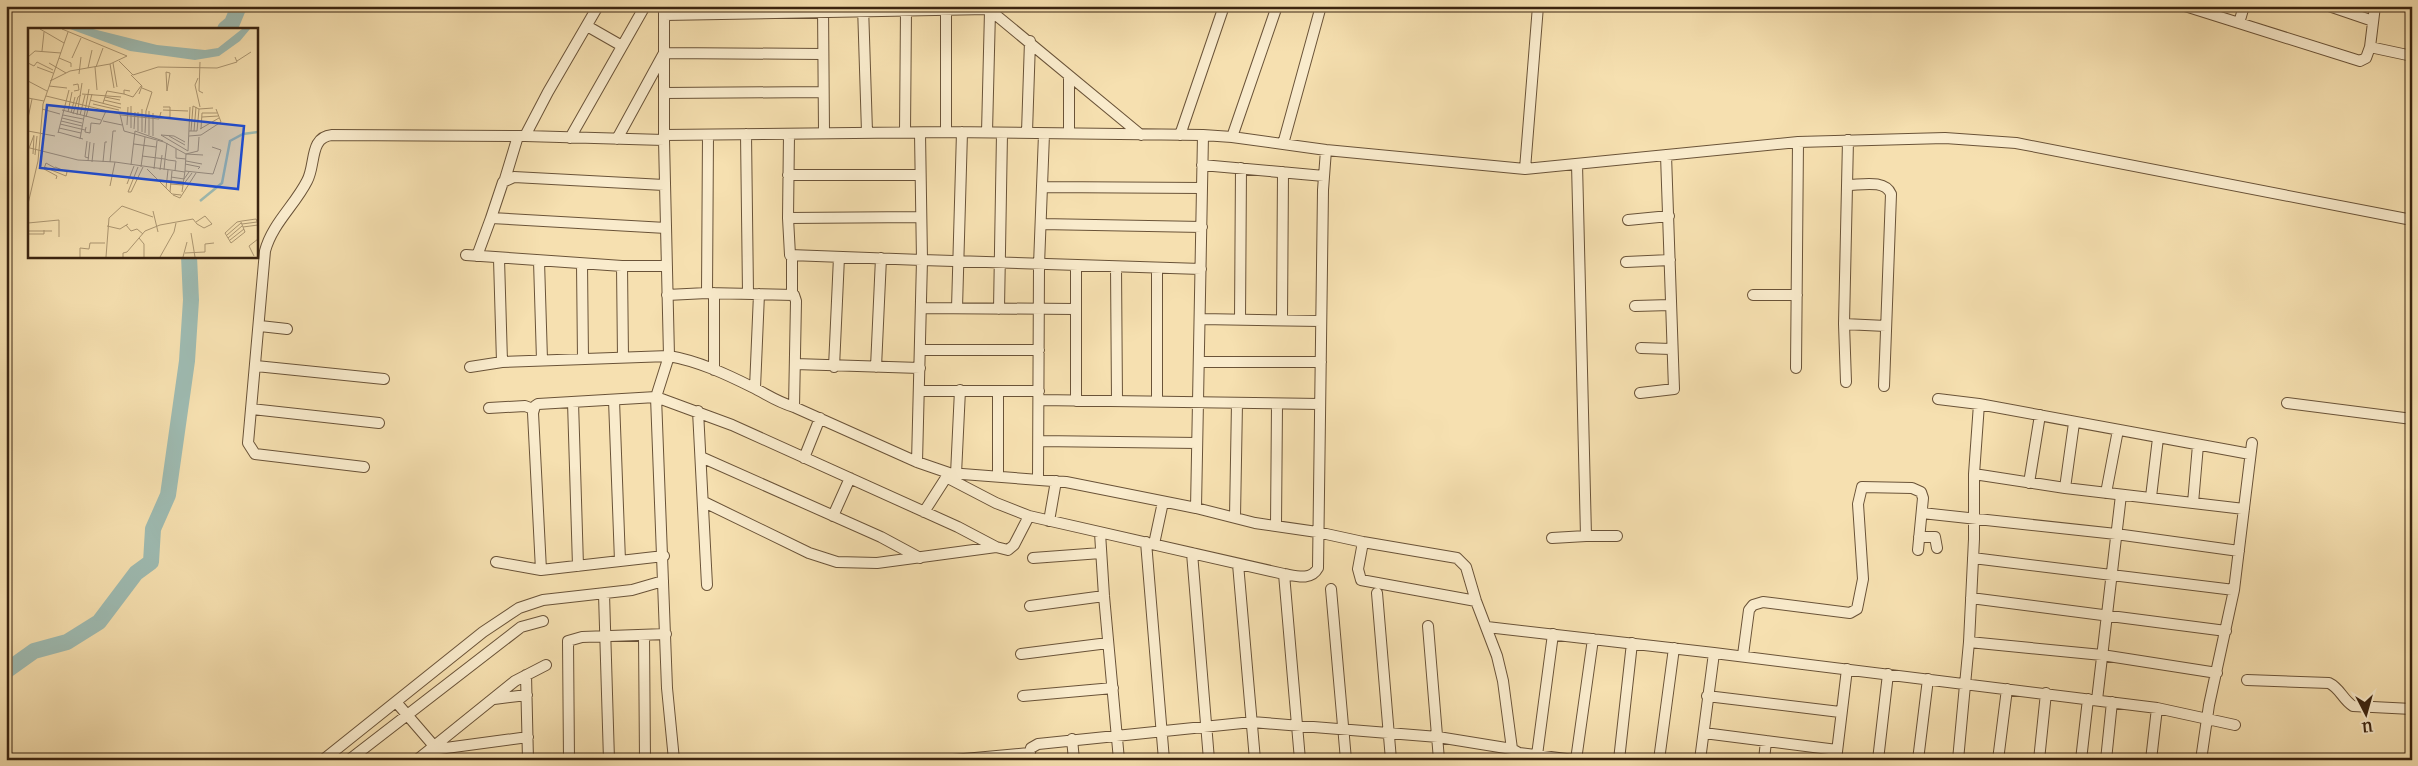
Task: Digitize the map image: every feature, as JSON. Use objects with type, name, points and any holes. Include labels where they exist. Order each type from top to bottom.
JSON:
[{"type":"street","points":[[598,6],[521,136],[491,218],[472,256],[582,264],[667,266]]},
{"type":"street","points":[[570,138],[644,6]]},
{"type":"street","points":[[1180,135],[1224,6]]},
{"type":"street","points":[[1232,137],[1277,6]]},
{"type":"street","points":[[1283,144],[1321,6]]},
{"type":"street","points":[[1525,170],[1538,6]]},
{"type":"street","points":[[2185,6],[2356,61],[2366,58],[2370,46],[2375,6]]},
{"type":"street","points":[[2239,23],[2244,6]]},
{"type":"street","points":[[2329,6],[2373,20]]},
{"type":"street","points":[[674,760],[667,688],[663,581],[664,556],[656,397],[669,356],[664,185],[664,10],[863,8],[946,10],[987,8],[1030,41],[1069,77],[1141,135]]},
{"type":"street","points":[[863,8],[867,132]]},
{"type":"street","points":[[987,8],[988,132]]},
{"type":"street","points":[[823,9],[824,132]]},
{"type":"street","points":[[905,132],[906,10]]},
{"type":"street","points":[[946,10],[946,132]]},
{"type":"street","points":[[587,26],[622,46]]},
{"type":"street","points":[[1028,132],[1030,41]]},
{"type":"street","points":[[2370,46],[2412,56]]},
{"type":"street","points":[[664,53],[822,54]]},
{"type":"street","points":[[617,139],[664,53]]},
{"type":"street","points":[[1068,134],[1069,77]]},
{"type":"street","points":[[664,93],[823,92]]},
{"type":"street","points":[[364,467],[256,454],[248,443],[266,246],[308,180],[313,168],[316,143],[322,137],[332,135],[521,136],[617,139],[824,132],[1028,132],[1044,134],[1203,135],[1232,137],[1326,150],[1525,170],[1798,142],[1968,138],[2016,142],[2412,220]]},
{"type":"street","points":[[957,308],[956,262],[962,132]]},
{"type":"street","points":[[917,462],[922,260],[920,133]]},
{"type":"street","points":[[999,308],[1002,133]]},
{"type":"street","points":[[746,134],[748,293]]},
{"type":"street","points":[[789,134],[788,250],[792,255],[792,294],[796,301],[794,407]]},
{"type":"street","points":[[1038,479],[1039,265],[1044,134]]},
{"type":"street","points":[[708,135],[714,370]]},
{"type":"street","points":[[1196,508],[1203,135]]},
{"type":"street","points":[[1846,382],[1844,324],[1848,140]]},
{"type":"street","points":[[1796,368],[1798,142]]},
{"type":"street","points":[[470,367],[502,362],[669,356],[693,362],[754,388],[775,401],[794,407],[917,462],[950,474],[996,503],[1029,516],[1238,564],[1305,577],[1316,572],[1326,150]]},
{"type":"street","points":[[1640,393],[1674,389],[1671,349],[1666,155]]},
{"type":"street","points":[[1577,164],[1586,536]]},
{"type":"street","points":[[1202,165],[1324,176]]},
{"type":"street","points":[[1240,320],[1241,168]]},
{"type":"street","points":[[1282,320],[1283,172]]},
{"type":"street","points":[[788,175],[920,175]]},
{"type":"street","points":[[506,179],[514,177],[664,185]]},
{"type":"street","points":[[1847,185],[1880,185],[1886,187],[1892,194],[1884,386]]},
{"type":"street","points":[[1042,187],[1202,188]]},
{"type":"street","points":[[1628,220],[1669,216]]},
{"type":"street","points":[[788,218],[921,217]]},
{"type":"street","points":[[491,218],[666,228]]},
{"type":"street","points":[[1041,224],[1202,227]]},
{"type":"street","points":[[792,255],[999,264],[1201,269]]},
{"type":"street","points":[[834,367],[839,257]]},
{"type":"street","points":[[876,367],[881,258]]},
{"type":"street","points":[[499,259],[502,362]]},
{"type":"street","points":[[1626,262],[1670,260]]},
{"type":"street","points":[[539,261],[542,360]]},
{"type":"street","points":[[582,264],[583,359]]},
{"type":"street","points":[[622,266],[623,358]]},
{"type":"street","points":[[1076,266],[1076,401]]},
{"type":"street","points":[[1116,267],[1117,401]]},
{"type":"street","points":[[1156,401],[1157,268]]},
{"type":"street","points":[[667,295],[711,293],[792,294]]},
{"type":"street","points":[[754,388],[759,294]]},
{"type":"street","points":[[1753,295],[1797,295]]},
{"type":"street","points":[[1636,306],[1670,305]]},
{"type":"street","points":[[921,308],[1076,309]]},
{"type":"street","points":[[1201,319],[1321,321]]},
{"type":"street","points":[[1844,324],[1886,326]]},
{"type":"street","points":[[260,326],[287,329]]},
{"type":"street","points":[[1641,348],[1671,349]]},
{"type":"street","points":[[920,350],[1039,350]]},
{"type":"street","points":[[1199,362],[1321,362]]},
{"type":"street","points":[[795,364],[834,367],[920,368]]},
{"type":"street","points":[[256,366],[384,379]]},
{"type":"street","points":[[924,512],[950,474],[960,390]]},
{"type":"street","points":[[920,391],[998,391],[1076,401],[1320,404]]},
{"type":"street","points":[[998,391],[998,477]]},
{"type":"street","points":[[540,570],[533,409],[538,404],[656,397],[698,411],[850,478],[1005,550],[1011,548],[1029,516]]},
{"type":"street","points":[[1938,399],[1979,404],[2198,445],[2251,449],[2234,590],[2206,717],[2201,760]]},
{"type":"street","points":[[614,400],[620,561]]},
{"type":"street","points":[[573,402],[578,566]]},
{"type":"street","points":[[1235,517],[1237,403]]},
{"type":"street","points":[[2287,403],[2412,419]]},
{"type":"street","points":[[1276,526],[1277,404]]},
{"type":"street","points":[[1958,760],[1969,642],[1974,474],[1979,404]]},
{"type":"street","points":[[489,408],[525,406],[533,409]]},
{"type":"street","points":[[252,409],[378,423]]},
{"type":"street","points":[[698,411],[707,585]]},
{"type":"street","points":[[2029,483],[2040,415]]},
{"type":"street","points":[[804,458],[820,418]]},
{"type":"street","points":[[2065,488],[2074,423]]},
{"type":"street","points":[[2106,493],[2118,430]]},
{"type":"street","points":[[2151,497],[2158,438]]},
{"type":"street","points":[[1039,441],[1197,443]]},
{"type":"street","points":[[2193,503],[2198,445]]},
{"type":"street","points":[[701,457],[834,516],[920,558]]},
{"type":"street","points":[[950,474],[1038,479],[1111,490],[1235,517],[1255,524],[1317,532],[1457,558],[1466,567],[1503,681],[1512,749]]},
{"type":"street","points":[[1974,474],[2065,488],[2244,509]]},
{"type":"street","points":[[834,516],[850,478]]},
{"type":"street","points":[[1050,521],[1056,481]]},
{"type":"street","points":[[1743,655],[1749,610],[1755,604],[1762,602],[1850,613],[1857,609],[1863,579],[1858,504],[1862,488],[1866,486],[1916,488],[1923,498],[1918,550]]},
{"type":"street","points":[[2081,760],[2102,655],[2121,495]]},
{"type":"street","points":[[704,502],[824,560],[860,564],[996,547]]},
{"type":"street","points":[[1163,502],[1150,543],[1164,760]]},
{"type":"street","points":[[1922,513],[1974,517],[2116,534],[2239,551]]},
{"type":"street","points":[[1100,533],[1119,760]]},
{"type":"street","points":[[1552,538],[1617,536]]},
{"type":"street","points":[[1919,537],[1935,537],[1937,548]]},
{"type":"street","points":[[1363,542],[1358,569],[1360,580],[1476,601]]},
{"type":"street","points":[[1033,558],[1101,553]]},
{"type":"street","points":[[1192,553],[1210,760]]},
{"type":"street","points":[[496,562],[540,570],[664,556]]},
{"type":"street","points":[[1973,558],[2234,590]]},
{"type":"street","points":[[1238,564],[1255,760]]},
{"type":"street","points":[[1284,574],[1300,760]]},
{"type":"street","points":[[323,760],[483,632],[519,608],[543,600],[632,590],[663,581]]},
{"type":"street","points":[[1331,589],[1346,760]]},
{"type":"street","points":[[1377,593],[1391,760]]},
{"type":"street","points":[[604,594],[609,760]]},
{"type":"street","points":[[1030,606],[1104,596]]},
{"type":"street","points":[[1971,598],[2226,631]]},
{"type":"street","points":[[349,760],[520,627],[543,621]]},
{"type":"street","points":[[1428,626],[1443,738],[1439,760]]},
{"type":"street","points":[[1487,627],[1743,655],[2092,699],[2157,708],[2206,717],[2234,725]]},
{"type":"street","points":[[569,760],[567,642],[572,639],[666,634]]},
{"type":"street","points":[[1543,757],[1553,634]]},
{"type":"street","points":[[644,636],[645,760]]},
{"type":"street","points":[[953,760],[1029,756],[1038,744],[1072,739],[1252,722],[1343,728],[1443,738],[1512,749],[1519,753],[1543,757],[1575,760],[1593,639]]},
{"type":"street","points":[[1969,642],[2102,655],[2217,673]]},
{"type":"street","points":[[1619,760],[1632,643]]},
{"type":"street","points":[[1021,654],[1108,644]]},
{"type":"street","points":[[1659,760],[1674,648]]},
{"type":"street","points":[[1700,760],[1714,653]]},
{"type":"street","points":[[417,760],[493,699],[526,675],[546,665]]},
{"type":"street","points":[[1704,733],[1766,741],[1836,755],[1847,669]]},
{"type":"street","points":[[1878,760],[1888,674]]},
{"type":"street","points":[[526,675],[528,760]]},
{"type":"street","points":[[1918,760],[1928,679]]},
{"type":"street","points":[[2248,680],[2329,684],[2334,686],[2348,703],[2353,706],[2412,709]]},
{"type":"street","points":[[1023,696],[1113,688]]},
{"type":"street","points":[[1998,760],[2007,689]]},
{"type":"street","points":[[2039,760],[2046,693]]},
{"type":"street","points":[[493,699],[527,695]]},
{"type":"street","points":[[1707,696],[1840,712]]},
{"type":"street","points":[[396,702],[432,748]]},
{"type":"street","points":[[2106,760],[2112,702]]},
{"type":"street","points":[[2151,760],[2157,708]]},
{"type":"street","points":[[432,748],[528,737]]},
{"type":"street","points":[[1072,739],[1074,760]]},
{"type":"street","points":[[1764,760],[1766,741]]},
{"type":"waterway","points":[[226,28],[232,23],[239,6]]},
{"type":"waterway","points":[[6,671],[34,651],[67,642],[99,622],[136,573],[151,562],[153,529],[168,495],[187,361],[191,300],[189,258]]}]
